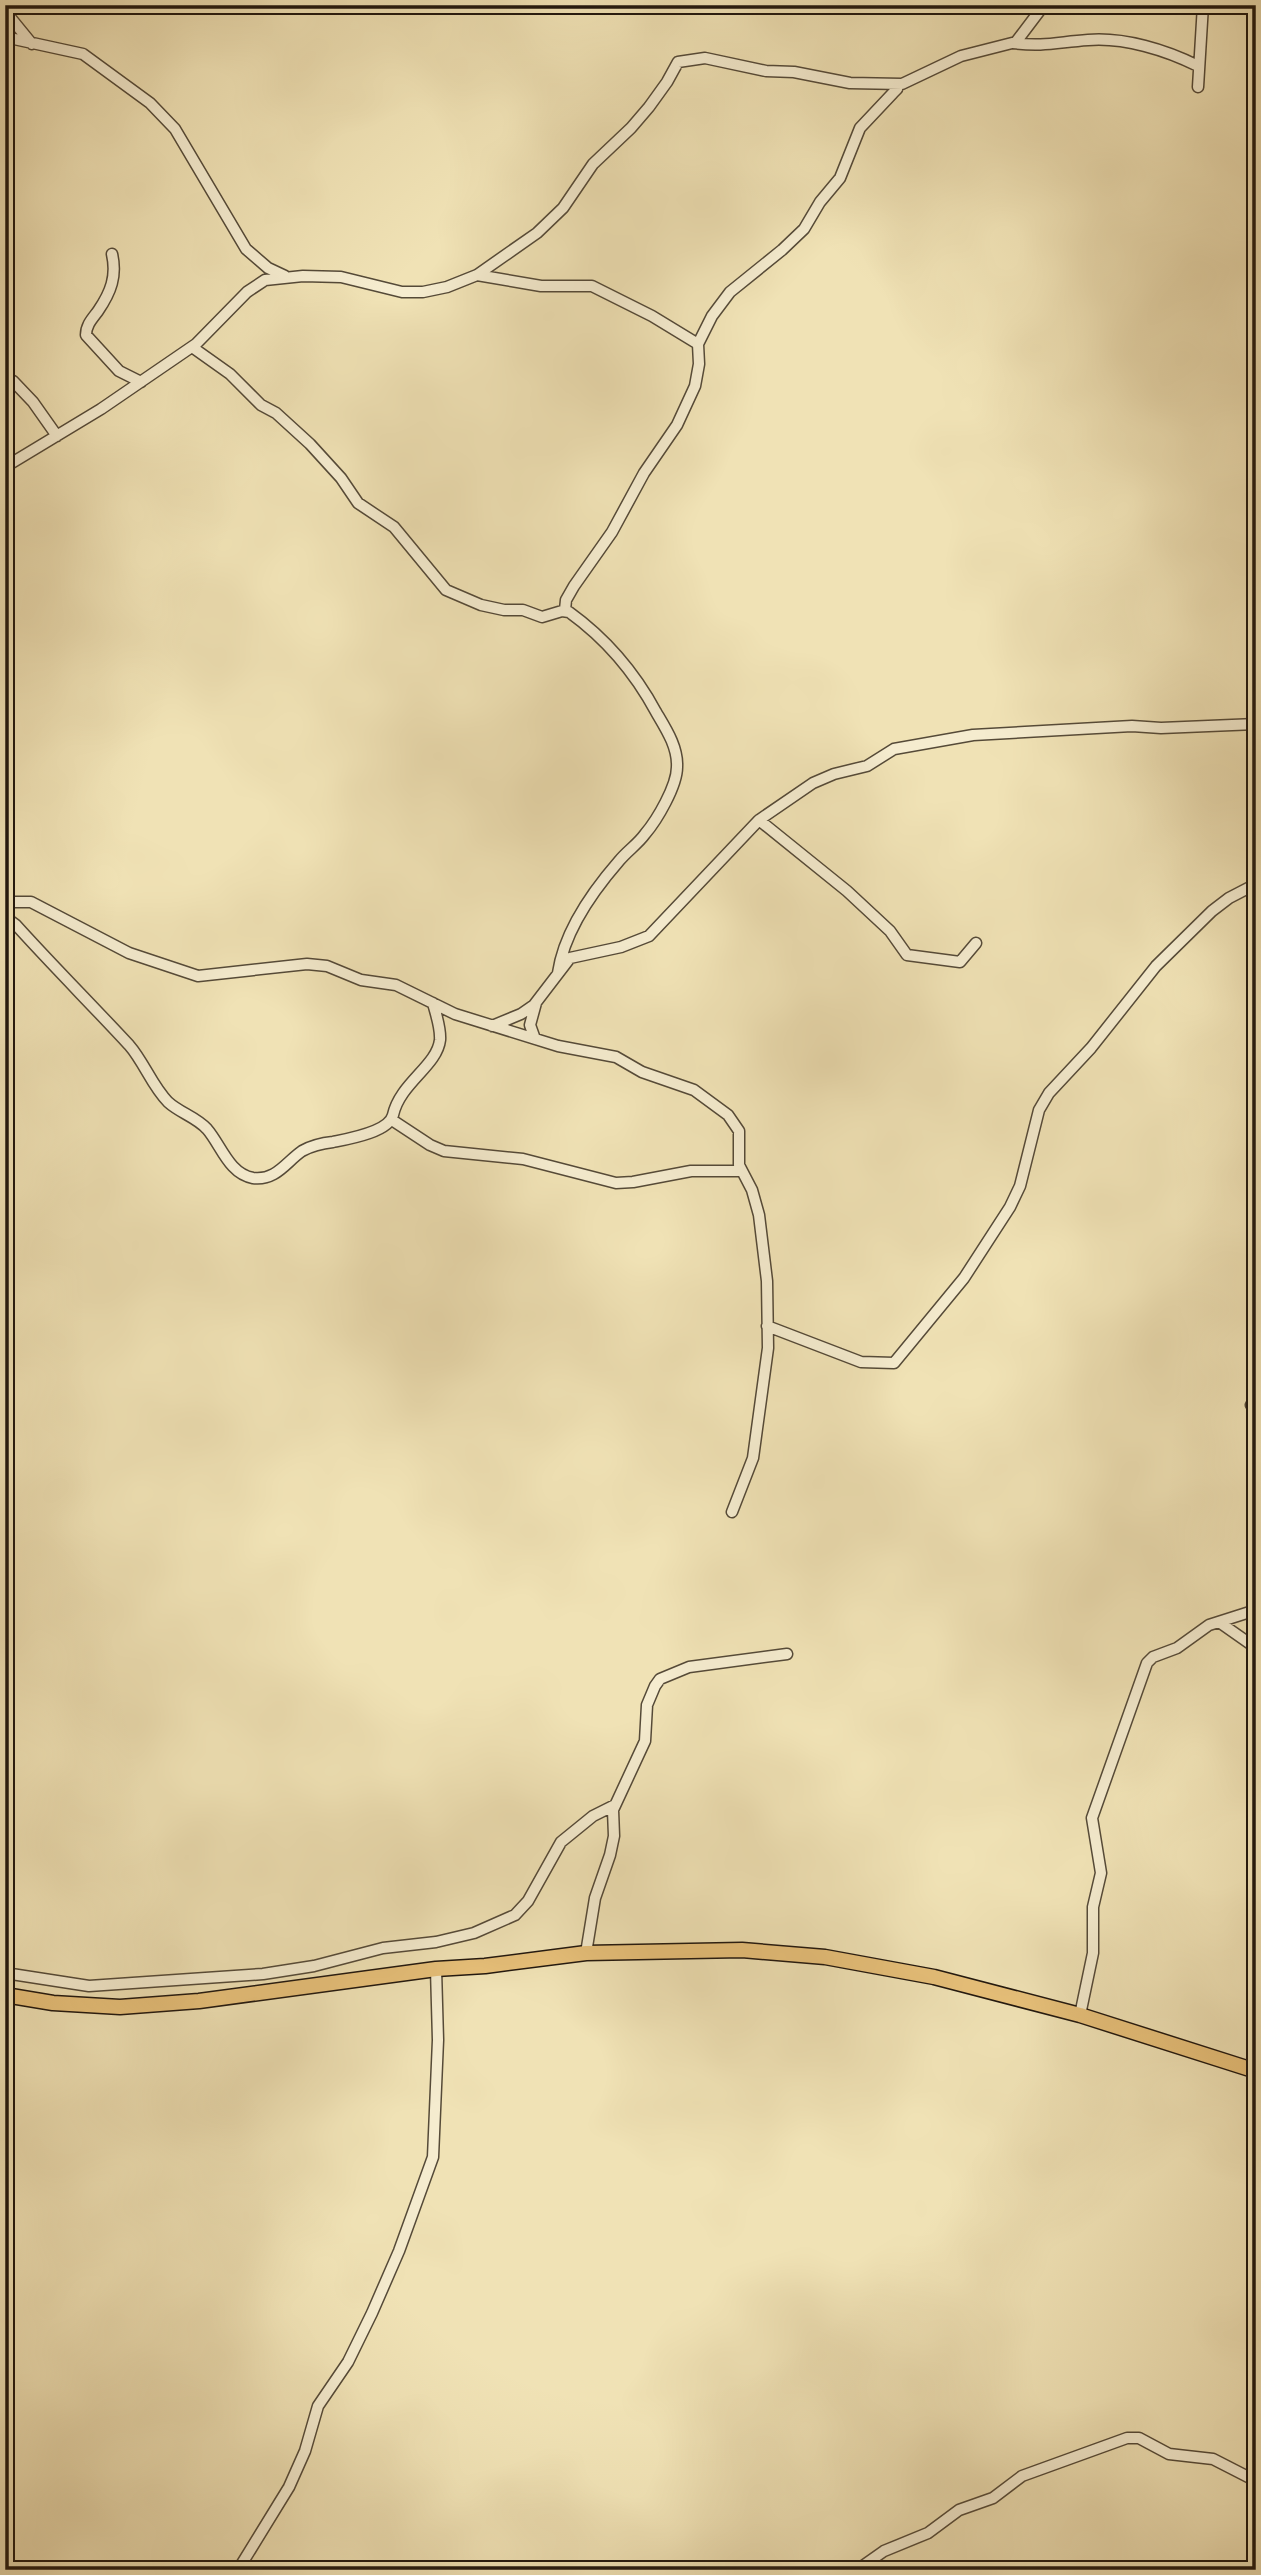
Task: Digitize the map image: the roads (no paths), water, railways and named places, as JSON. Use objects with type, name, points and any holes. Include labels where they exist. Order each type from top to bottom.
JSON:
[{"type":"main road","points":[[5,1995],[54,2003],[120,2007],[199,2001],[436,1969],[485,1966],[586,1953],[710,1949],[814,1955],[934,1977],[1080,2015],[1256,2071]]},
{"type":"street","points":[[5,467],[192,347],[247,292],[265,280],[285,276],[341,277],[402,292],[423,292],[447,287],[477,275],[518,248],[563,208],[593,164],[649,107],[678,62],[705,58],[766,71],[794,72],[850,83],[907,83],[961,57],[1013,43],[1020,38],[1029,22],[1044,5]]},
{"type":"street","points":[[1198,87],[1203,5]]},
{"type":"street","points":[[5,11],[32,44]]},
{"type":"street","points":[[5,37],[83,54],[150,103],[175,129],[246,249],[268,268],[285,276]]},
{"type":"street","points":[[1013,43],[1035,47],[1090,40],[1105,41],[1157,48],[1198,66]]},
{"type":"street","points":[[565,610],[566,600],[574,586],[612,532],[644,473],[677,425],[695,386],[699,364],[698,344],[712,316],[730,292],[782,250],[810,221],[820,202],[842,174],[860,128],[897,89],[894,85]]},
{"type":"street","points":[[112,254],[115,275],[112,287],[87,325],[86,335],[119,371],[141,382]]},
{"type":"street","points":[[477,275],[546,286],[592,286],[698,344]]},
{"type":"street","points":[[192,347],[230,373],[261,405],[276,413],[310,444],[341,478],[358,503],[394,527],[446,590],[481,605],[503,610],[523,610],[539,616],[565,610],[575,616],[630,671],[670,737],[676,751],[678,768],[663,806],[653,824],[619,861],[594,895],[569,934],[558,973]]},
{"type":"street","points":[[13,381],[33,402],[57,436]]},
{"type":"street","points":[[492,1026],[521,1014],[536,1003],[570,958],[621,947],[649,936],[759,820],[796,792],[820,780],[867,766],[886,753],[910,745],[973,735],[1132,726],[1161,728],[1256,724]]},
{"type":"street","points":[[759,820],[847,891],[890,931],[907,955],[960,962],[976,943]]},
{"type":"street","points":[[768,1326],[861,1362],[894,1363],[964,1278],[1006,1215],[1020,1186],[1039,1110],[1049,1093],[1091,1048],[1156,966],[1212,911],[1229,898],[1256,884]]},
{"type":"street","points":[[5,902],[31,902],[128,953],[184,973],[211,976],[270,967],[317,964],[361,980],[404,988],[455,1014],[558,1046],[616,1057],[642,1072],[694,1090],[728,1115],[740,1138],[741,1171],[752,1190],[759,1215],[767,1282],[768,1326],[764,1389],[754,1458],[732,1512]]},
{"type":"street","points":[[5,917],[16,925],[129,1045],[167,1100],[209,1131],[232,1164],[242,1174],[252,1178],[266,1178],[277,1173],[302,1151],[386,1126],[392,1120],[394,1108],[409,1082],[436,1052],[440,1040],[433,1003]]},
{"type":"street","points":[[535,1039],[530,1025],[536,1003]]},
{"type":"street","points":[[392,1120],[444,1151],[523,1159],[616,1183],[691,1171],[741,1171]]},
{"type":"street","points":[[1080,2015],[1093,1953],[1093,1907],[1101,1872],[1092,1818],[1149,1660],[1177,1648],[1201,1629],[1256,1610]]},
{"type":"street","points":[[1219,1622],[1256,1648]]},
{"type":"street","points":[[586,1953],[595,1898],[614,1836],[614,1805],[645,1741],[647,1705],[660,1678],[690,1667],[787,1654]]},
{"type":"street","points":[[5,1973],[89,1986],[263,1974],[314,1966],[370,1951],[436,1942],[474,1933],[515,1916],[528,1901],[561,1842],[593,1816],[614,1805]]},
{"type":"street","points":[[238,2570],[289,2487],[305,2451],[318,2406],[348,2361],[372,2313],[400,2250],[433,2157],[438,2028],[436,1969]]},
{"type":"street","points":[[857,2570],[884,2551],[928,2533],[968,2505],[993,2498],[1022,2476],[1127,2438],[1139,2438],[1169,2454],[1213,2459],[1256,2481]]}]
